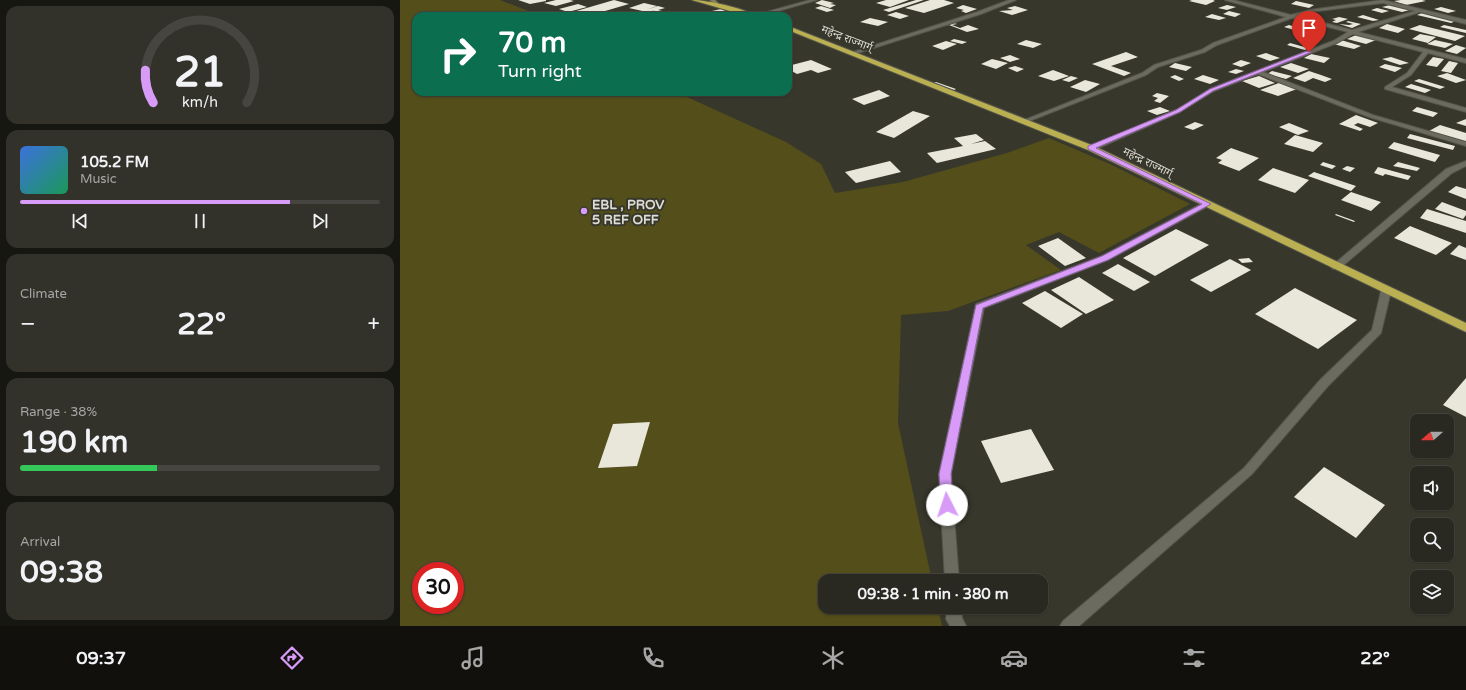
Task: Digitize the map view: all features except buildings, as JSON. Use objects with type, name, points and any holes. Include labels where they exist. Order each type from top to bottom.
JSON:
[{"type":"highway","points":[[695,0],[740,12]]},
{"type":"highway","name":"महेन्द्र राज्मार्ग्","points":[[792,30],[1091,148],[1336,267],[1466,328]]},
{"type":"street","points":[[712,0],[718,5]]},
{"type":"street","points":[[768,12],[815,0]]},
{"type":"street","points":[[853,53],[979,13],[1014,0]]},
{"type":"street","points":[[1227,0],[1466,62]]},
{"type":"street","points":[[1376,0],[1466,22]]},
{"type":"street","points":[[1025,121],[1144,74],[1156,66],[1203,51],[1245,33],[1309,11],[1383,2]]},
{"type":"street","points":[[1091,148],[1178,111],[1212,90],[1335,42],[1352,32],[1419,11]]},
{"type":"street","points":[[1426,52],[1409,74],[1387,88],[1466,110]]},
{"type":"street","points":[[1258,72],[1371,116],[1466,144]]},
{"type":"street","points":[[1336,267],[1449,171],[1466,163]]},
{"type":"street","points":[[952,574],[945,474],[979,306],[1105,258],[1208,204]]},
{"type":"street","points":[[1068,626],[1248,471],[1324,383],[1377,330],[1386,291]]},
{"type":"street","points":[[954,614],[954,619],[958,626]]},
{"type":"shaded area","points":[[400,0],[500,0],[531,12],[412,12],[412,96],[685,96],[786,142],[821,164],[835,193],[903,182],[1007,153],[1049,138],[1112,165],[1190,204],[1099,253],[1059,232],[1026,245],[1061,270],[948,311],[901,315],[898,423],[930,574],[818,574],[818,614],[939,614],[942,626],[400,626]]},
{"type":"place","name":"EBL , PROV 5 REF OFF","points":[[584,211]]},
{"type":"route","points":[[947,505],[945,474],[979,306],[1105,258],[1208,204],[1091,148],[1178,111],[1212,90],[1309,52]]}]
